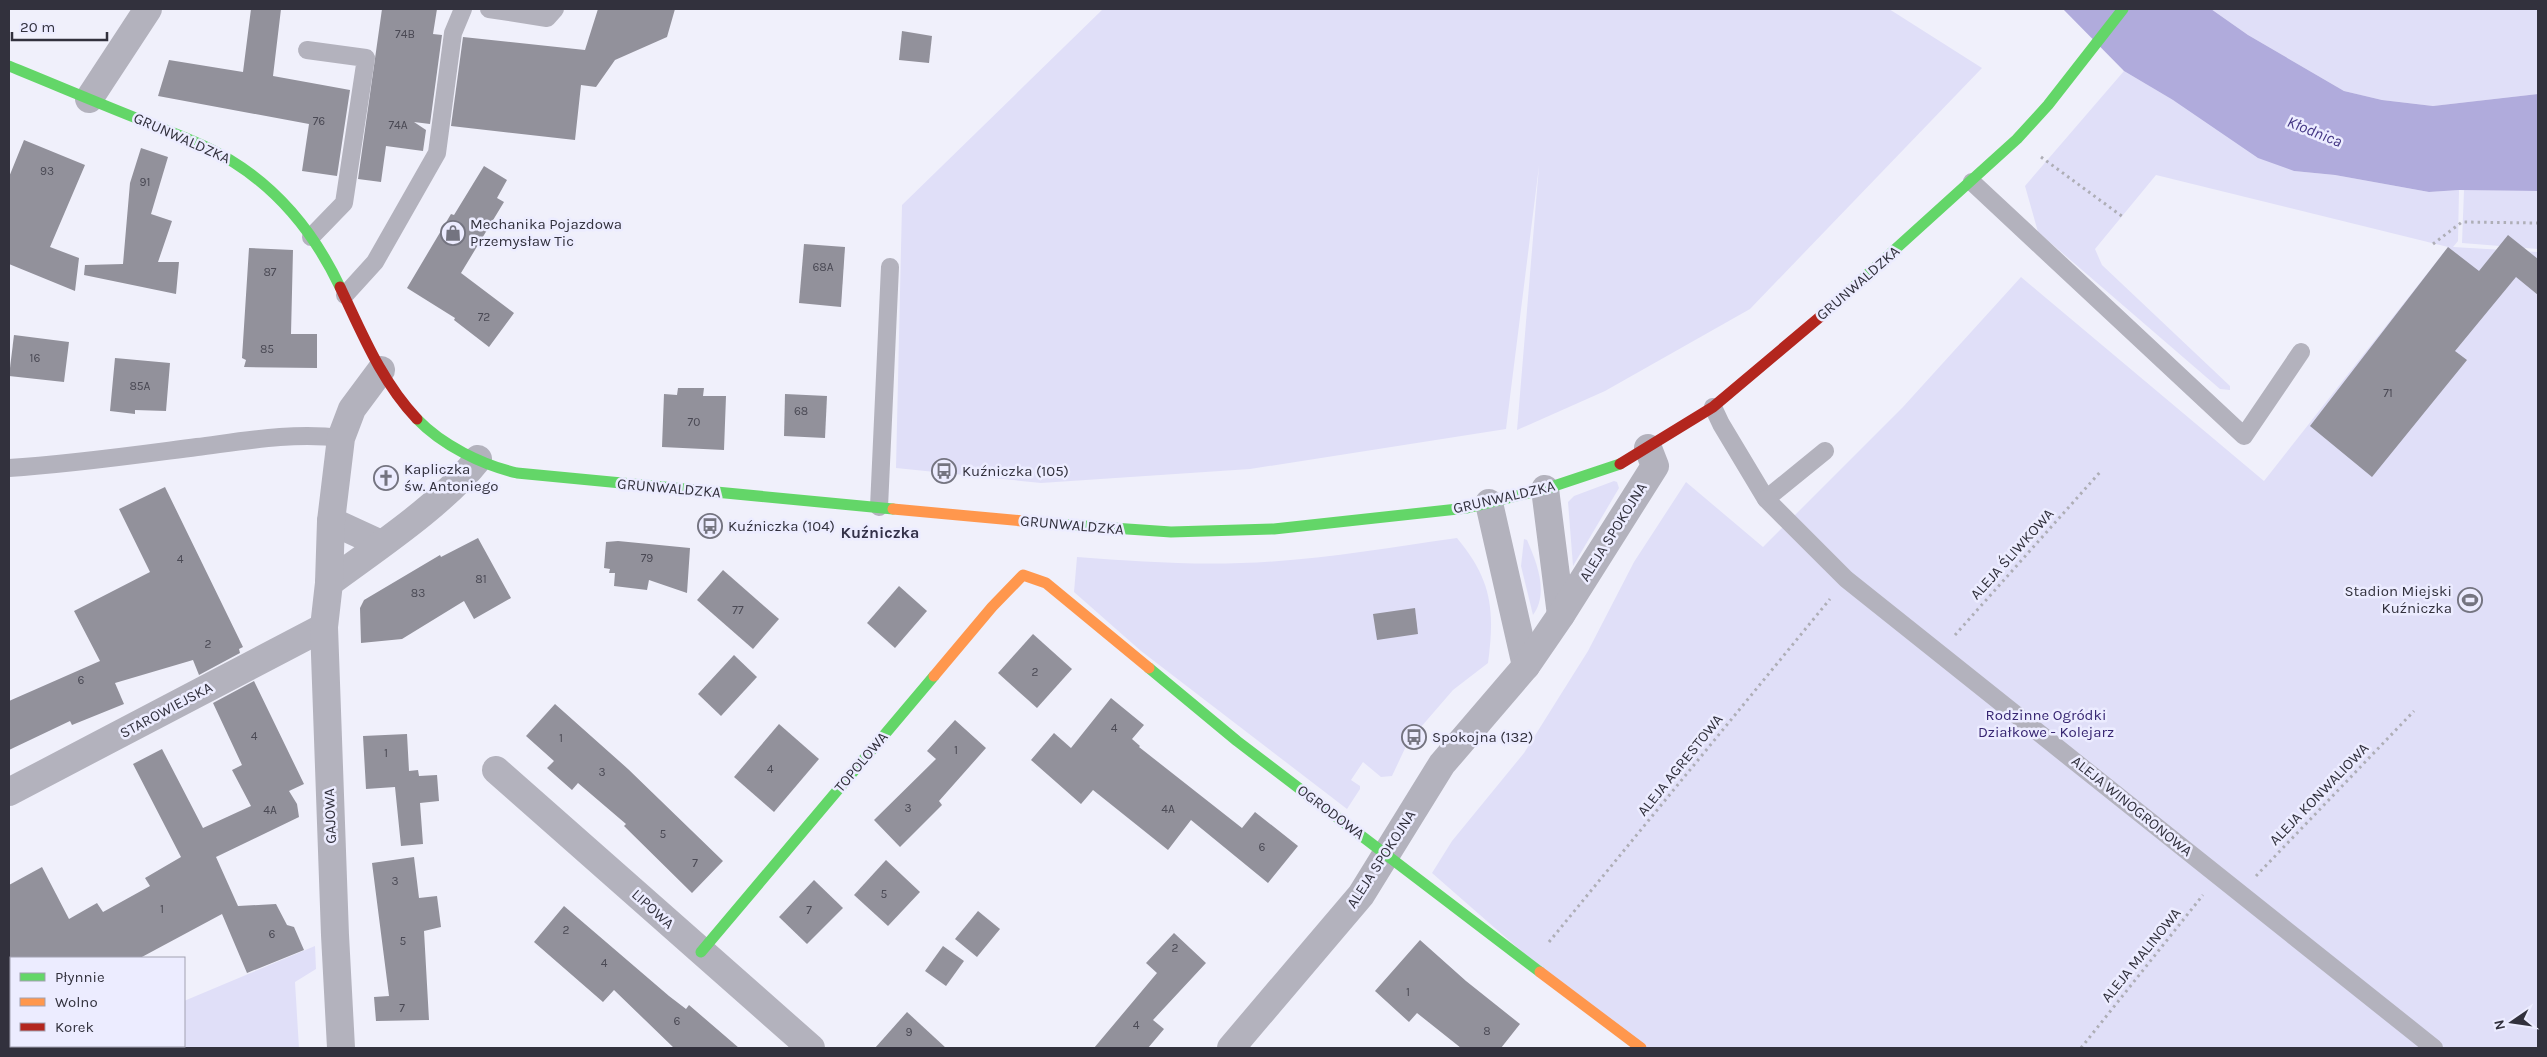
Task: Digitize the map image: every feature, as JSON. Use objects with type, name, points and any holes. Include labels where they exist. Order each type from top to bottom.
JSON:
[{"type":"street","points":[[89,98],[148,9]]},
{"type":"street","name":"GRUNWALDZKA","points":[[9,66],[206,147],[235,161],[260,179],[324,254],[381,370],[398,397],[420,422],[446,441],[499,469],[574,479],[1085,527],[1171,532],[1274,529],[1467,508],[1544,489],[1614,466],[1648,448],[1713,407],[1860,282],[1972,182],[2048,105],[2122,9]]},
{"type":"street","name":"GAJOWA","points":[[341,1048],[324,627],[329,583],[330,521],[341,438],[352,409],[381,370]]},
{"type":"street","name":"ALEJA SPOKOJNA","points":[[1231,1048],[1361,895],[1442,764],[1526,666],[1562,614],[1655,466],[1648,448]]},
{"type":"street","points":[[329,583],[445,493],[466,474],[478,459]]},
{"type":"street","name":"ALEJA SPOKOJNA","points":[[1544,489],[1562,614]]},
{"type":"street","points":[[1489,503],[1526,666]]},
{"type":"street","points":[[330,521],[381,544]]},
{"type":"street","name":"OGRODOWA","points":[[1023,575],[1046,584],[1237,741],[1641,1048]]},
{"type":"street","name":"TOPOLOWA","points":[[701,952],[992,607],[1023,575]]},
{"type":"street","name":"STAROWIEJSKA","points":[[9,792],[324,627]]},
{"type":"street","name":"LIPOWA","points":[[496,770],[811,1048]]},
{"type":"lane","points":[[345,295],[375,262],[438,153],[453,33],[463,9]]},
{"type":"lane","points":[[489,9],[547,18],[556,9]]},
{"type":"lane","points":[[307,50],[366,58],[344,203],[311,237]]},
{"type":"lane","points":[[1972,182],[2244,436],[2301,352]]},
{"type":"lane","points":[[879,507],[890,267]]},
{"type":"lane","name":"ALEJA WINOGRONOWA","points":[[1713,407],[1721,424],[1766,499],[1846,579],[1940,652],[2434,1048]]},
{"type":"lane","points":[[9,468],[62,464],[265,438],[326,436],[341,438]]},
{"type":"lane","points":[[1766,499],[1825,451]]},
{"type":"path","points":[[2016,139],[2123,217]]},
{"type":"path","points":[[2432,244],[2462,222],[2538,223]]},
{"type":"path","name":"ALEJA ŚLIWKOWA","points":[[1940,652],[2101,471]]},
{"type":"path","name":"ALEJA AGRESTOWA","points":[[1531,965],[1846,579]]},
{"type":"path","name":"ALEJA KONWALIOWA","points":[[2240,892],[2414,711]]},
{"type":"path","name":"ALEJA MALINOWA","points":[[2081,1048],[2219,875]]},
{"type":"green space","points":[[1103,9],[1889,9],[1982,68],[1750,309],[1605,391],[1517,430],[1539,166],[1506,429],[1250,469],[1041,483],[896,468],[902,205]]},
{"type":"green space","points":[[2211,9],[2538,9],[2538,94],[2433,106],[2382,100],[2344,91],[2248,35]]},
{"type":"green space","name":"Rodzinne Ogródki Działkowe - Kolejarz","points":[[2124,71],[2294,171],[2335,175],[2429,192],[2459,190],[2458,241],[2453,247],[2538,252],[2538,1048],[1632,1048],[1432,873],[1452,841],[1524,753],[1588,651],[1634,562],[1686,482],[1763,547],[1903,407],[2021,277],[2264,481],[2448,247],[2156,175],[2095,249],[2102,265],[2230,386],[2230,390],[2220,389],[2038,232],[2025,186]]},
{"type":"green space","points":[[2464,190],[2538,191],[2538,249],[2462,243]]},
{"type":"green space","points":[[1614,481],[1617,482],[1619,488],[1573,566],[1568,502],[1574,496]]},
{"type":"green space","points":[[1457,538],[1478,568],[1488,596],[1491,627],[1488,663],[1453,690],[1408,742],[1392,776],[1381,777],[1363,762],[1351,780],[1360,786],[1360,789],[1347,809],[1141,651],[1074,592],[1077,557],[1179,563],[1268,562],[1349,554]]},
{"type":"green space","points":[[1524,539],[1527,540],[1531,549],[1540,578],[1540,597],[1533,615],[1521,566]]},
{"type":"green space","points":[[315,946],[316,969],[295,982],[299,1048],[76,1048],[185,1047],[185,1001]]},
{"type":"water","name":"Kłodnica","points":[[2063,9],[2211,9],[2248,35],[2344,91],[2382,100],[2433,106],[2538,94],[2538,191],[2459,190],[2429,192],[2335,175],[2294,171],[2258,158],[2173,100],[2124,71]]},
{"type":"building","points":[[251,9],[281,9],[273,76],[350,90],[337,176],[302,171],[309,124],[158,96],[169,60],[243,72]]},
{"type":"building","points":[[382,9],[437,9],[433,34],[442,35],[430,124],[414,122],[426,130],[423,151],[386,146],[381,182],[358,179]]},
{"type":"building","points":[[598,9],[675,9],[667,37],[615,60],[596,87],[581,85],[575,140],[451,126],[463,37],[585,50]]},
{"type":"building","points":[[902,31],[932,36],[929,63],[899,60]]},
{"type":"building","points":[[24,140],[85,165],[50,247],[79,258],[75,291],[9,264],[9,177]]},
{"type":"building","points":[[141,148],[168,157],[151,214],[172,221],[158,262],[179,262],[176,294],[84,275],[85,265],[123,264],[130,183]]},
{"type":"building","points":[[484,166],[507,180],[497,198],[504,202],[461,273],[514,313],[489,347],[454,320],[455,318],[407,288],[451,214],[454,215]]},
{"type":"building","points":[[2508,235],[2538,259],[2538,295],[2516,277],[2455,351],[2467,360],[2372,477],[2310,426],[2448,247],[2479,271]]},
{"type":"building","points":[[804,244],[845,247],[841,307],[799,303]]},
{"type":"building","points":[[249,248],[293,250],[291,334],[317,334],[317,368],[244,367],[246,360],[242,358]]},
{"type":"building","points":[[14,335],[69,342],[64,382],[9,376]]},
{"type":"building","points":[[115,358],[170,363],[166,411],[135,410],[135,414],[110,411]]},
{"type":"building","points":[[678,388],[704,388],[703,396],[726,396],[724,450],[662,447],[664,394],[677,395]]},
{"type":"building","points":[[785,394],[827,396],[825,438],[784,436]]},
{"type":"building","points":[[165,487],[243,647],[239,649],[240,653],[199,675],[193,660],[115,683],[124,704],[72,725],[70,721],[9,750],[9,701],[100,661],[74,611],[150,572],[119,509]]},
{"type":"building","points":[[478,538],[511,598],[474,619],[464,601],[402,639],[361,643],[360,608],[364,600],[440,555],[441,557]]},
{"type":"building","points":[[618,541],[690,548],[687,593],[649,580],[647,590],[614,586],[615,573],[609,573],[610,569],[604,568],[606,542]]},
{"type":"building","points":[[723,570],[779,619],[753,649],[697,600]]},
{"type":"building","points":[[899,586],[927,611],[895,648],[867,623]]},
{"type":"building","points":[[1415,608],[1418,634],[1377,640],[1373,614]]},
{"type":"building","points":[[1033,634],[1072,669],[1037,708],[998,673]]},
{"type":"building","points":[[734,655],[757,677],[721,716],[698,694]]},
{"type":"building","points":[[254,681],[304,784],[289,791],[297,804],[299,817],[216,857],[238,906],[276,904],[287,925],[294,927],[304,950],[247,973],[222,914],[142,957],[9,958],[9,885],[42,867],[69,919],[97,903],[103,912],[150,886],[145,878],[181,857],[133,764],[162,749],[203,828],[251,806],[232,770],[242,765],[213,703]]},
{"type":"building","points":[[1111,698],[1144,725],[1132,739],[1139,747],[1242,828],[1255,812],[1298,846],[1268,883],[1191,820],[1168,850],[1093,790],[1081,804],[1031,760],[1054,733],[1071,748]]},
{"type":"building","points":[[555,704],[628,769],[723,861],[692,893],[624,826],[626,824],[578,783],[572,790],[547,768],[554,761],[526,736]]},
{"type":"building","points":[[955,720],[986,748],[939,801],[942,805],[900,847],[874,820],[936,759],[927,751]]},
{"type":"building","points":[[779,724],[819,759],[774,812],[734,777]]},
{"type":"building","points":[[407,734],[409,771],[418,770],[419,776],[437,775],[439,801],[420,803],[423,844],[401,846],[395,787],[366,789],[363,736]]},
{"type":"building","points":[[414,857],[419,898],[437,896],[441,927],[424,931],[429,1020],[376,1021],[374,997],[389,996],[372,863]]},
{"type":"building","points":[[886,860],[920,892],[888,926],[854,895]]},
{"type":"building","points":[[814,880],[843,908],[807,944],[779,917]]},
{"type":"building","points":[[564,906],[669,996],[686,1009],[689,1005],[739,1048],[674,1048],[614,990],[603,1002],[534,942]]},
{"type":"building","points":[[978,911],[1000,929],[977,957],[955,939]]},
{"type":"building","points":[[1174,933],[1206,963],[1153,1020],[1164,1029],[1148,1048],[1094,1048],[1157,973],[1146,963]]},
{"type":"building","points":[[1420,940],[1466,981],[1520,1024],[1501,1048],[1461,1048],[1417,1013],[1409,1022],[1375,991]]},
{"type":"building","points":[[943,946],[964,961],[946,986],[925,971]]},
{"type":"building","points":[[907,1012],[946,1048],[875,1048]]},
{"type":"traffic: fast","points":[[1827,311],[2017,139],[2048,105],[2123,9]]},
{"type":"traffic: fast","points":[[9,66],[206,147],[249,173],[268,188],[301,224],[315,243],[340,287]]},
{"type":"traffic: fast","points":[[417,419],[438,437],[463,453],[490,465],[517,473],[893,509]]},
{"type":"traffic: fast","points":[[1055,524],[1171,532],[1274,529],[1467,508],[1545,489],[1620,464]]},
{"type":"traffic: fast","points":[[1149,668],[1237,741],[1540,972]]},
{"type":"traffic: fast","points":[[701,952],[934,676]]},
{"type":"traffic: slow","points":[[893,509],[1055,524]]},
{"type":"traffic: slow","points":[[934,676],[992,607],[1023,575],[1046,583],[1149,668]]},
{"type":"traffic: slow","points":[[1540,972],[1641,1048]]},
{"type":"traffic: jam","points":[[340,287],[373,356],[393,389],[417,419]]},
{"type":"traffic: jam","points":[[1620,464],[1713,407],[1827,311]]},
{"type":"place","name":"Mechanika Pojazdowa Przemysław Tic","points":[[453,233]]},
{"type":"place","name":"Kuźniczka (105)","points":[[944,471]]},
{"type":"place","name":"Kapliczka św. Antoniego","points":[[386,478]]},
{"type":"place","name":"Kuźniczka (104)","points":[[710,526]]},
{"type":"place","name":"Stadion Miejski Kuźniczka","points":[[2470,600]]},
{"type":"place","name":"Spokojna (132)","points":[[1414,737]]},
{"type":"district","name":"Kuźniczka","points":[[880,532]]}]
